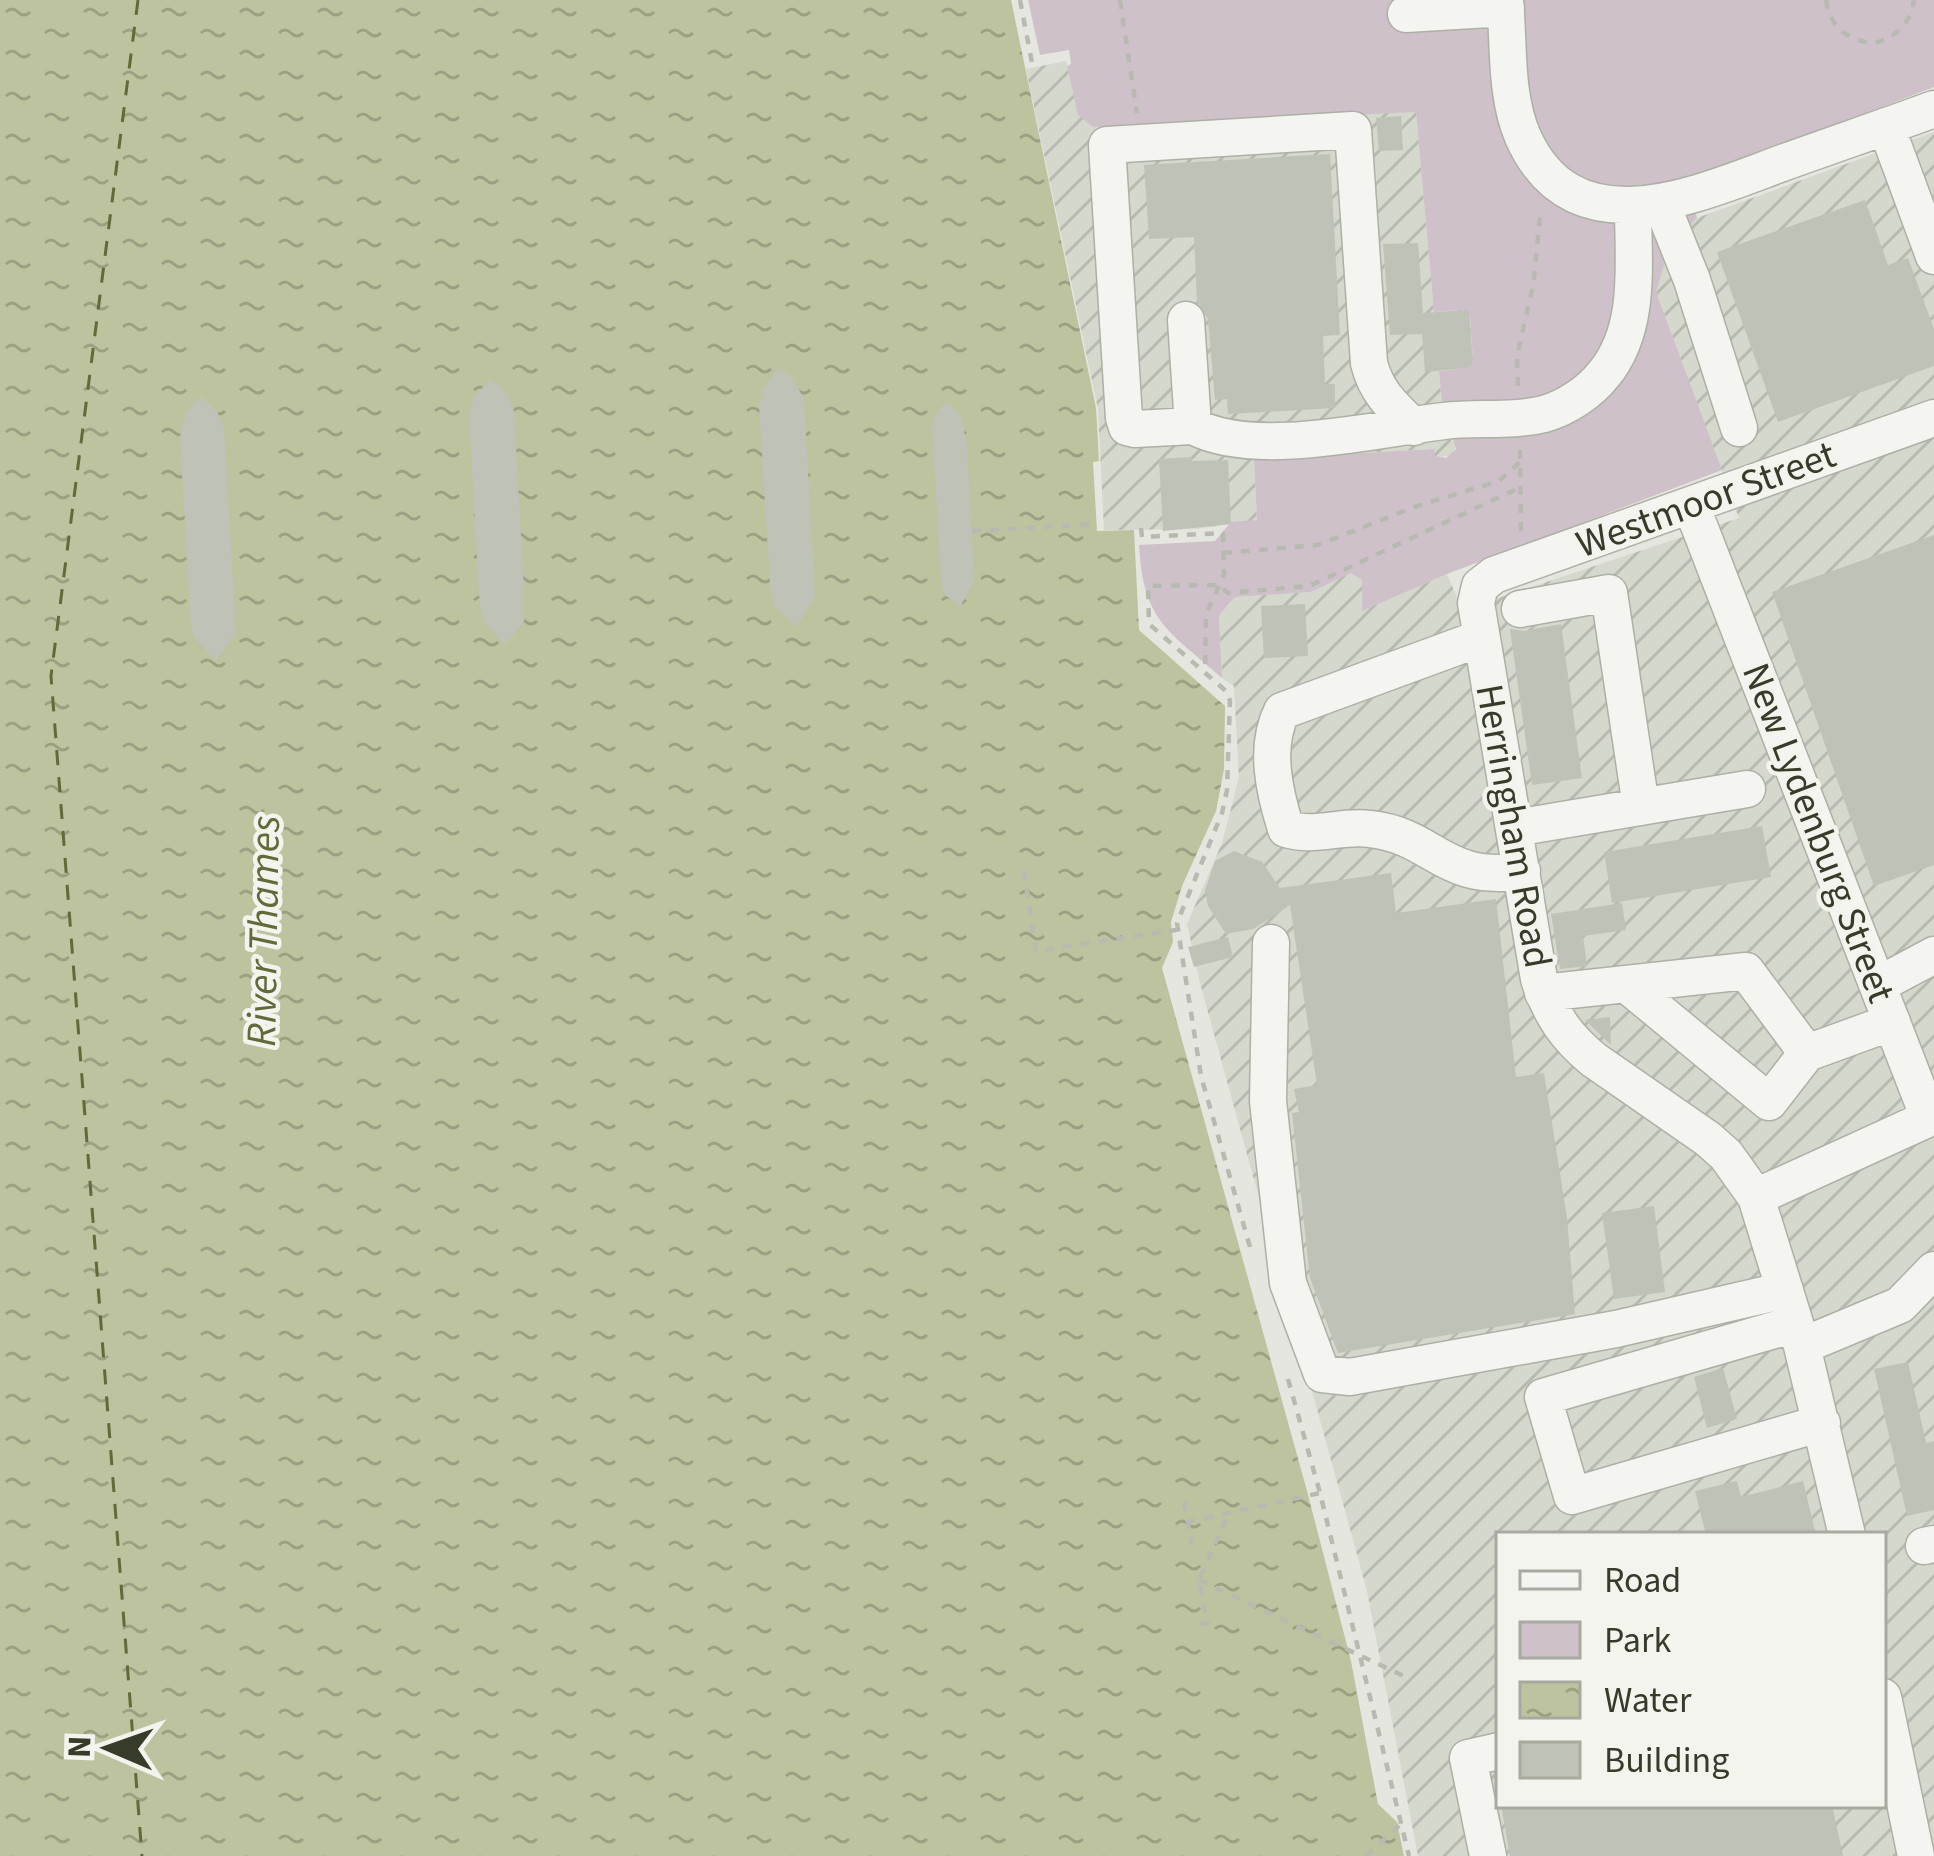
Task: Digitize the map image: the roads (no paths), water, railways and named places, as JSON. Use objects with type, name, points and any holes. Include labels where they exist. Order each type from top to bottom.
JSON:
[{"type":"street","points":[[1406,14],[1506,4],[1515,113],[1534,156],[1557,181],[1605,203],[1648,206],[1934,109]]},
{"type":"street","points":[[1886,126],[1934,256]]},
{"type":"street","points":[[1429,424],[1384,398],[1373,382],[1353,130],[1107,145],[1127,427],[1192,425],[1214,437],[1241,441],[1382,433],[1429,424],[1512,407],[1540,415],[1561,408],[1603,376],[1619,351],[1648,206]]},
{"type":"street","points":[[1648,206],[1692,280],[1739,428]]},
{"type":"street","points":[[1186,320],[1192,425]]},
{"type":"street","name":"Westmoor Street","points":[[1480,586],[1494,574],[1934,418]]},
{"type":"street","name":"New Lydenburg Street","points":[[1691,506],[1932,1117],[1756,1197]]},
{"type":"street","name":"Herringham Road","points":[[1480,586],[1480,638],[1548,1007],[1574,1044],[1708,1138],[1756,1197],[1822,1423],[1846,1532]]},
{"type":"street","points":[[1520,609],[1609,593],[1641,807]]},
{"type":"street","points":[[1480,638],[1282,711],[1271,750],[1280,812],[1286,829],[1305,835],[1371,829],[1417,844],[1462,870],[1490,876],[1522,871]]},
{"type":"street","points":[[1515,828],[1747,790]]},
{"type":"street","points":[[1271,943],[1268,1101],[1288,1283],[1322,1374],[1350,1377],[1699,1311],[1794,1320]]},
{"type":"street","points":[[1878,985],[1934,955]]},
{"type":"street","points":[[1543,993],[1746,970],[1807,1053]]},
{"type":"street","points":[[1626,984],[1769,1102],[1807,1053],[1892,1022]]},
{"type":"street","points":[[1822,1423],[1572,1496],[1544,1397],[1794,1320],[1900,1305],[1934,1270]]},
{"type":"street","points":[[1584,1312],[1676,1298],[1692,1301],[1699,1311]]},
{"type":"street","points":[[1886,1711],[1916,1856]]},
{"type":"street","points":[[1488,1856],[1468,1758],[1496,1752]]},
{"type":"water","name":"River Thames","points":[[0,0],[1011,0],[1096,408],[1097,531],[1134,530],[1139,630],[1225,706],[1224,769],[1216,811],[1182,886],[1171,922],[1173,942],[1162,968],[1351,1661],[1378,1804],[1397,1822],[1404,1856],[0,1856]]}]
